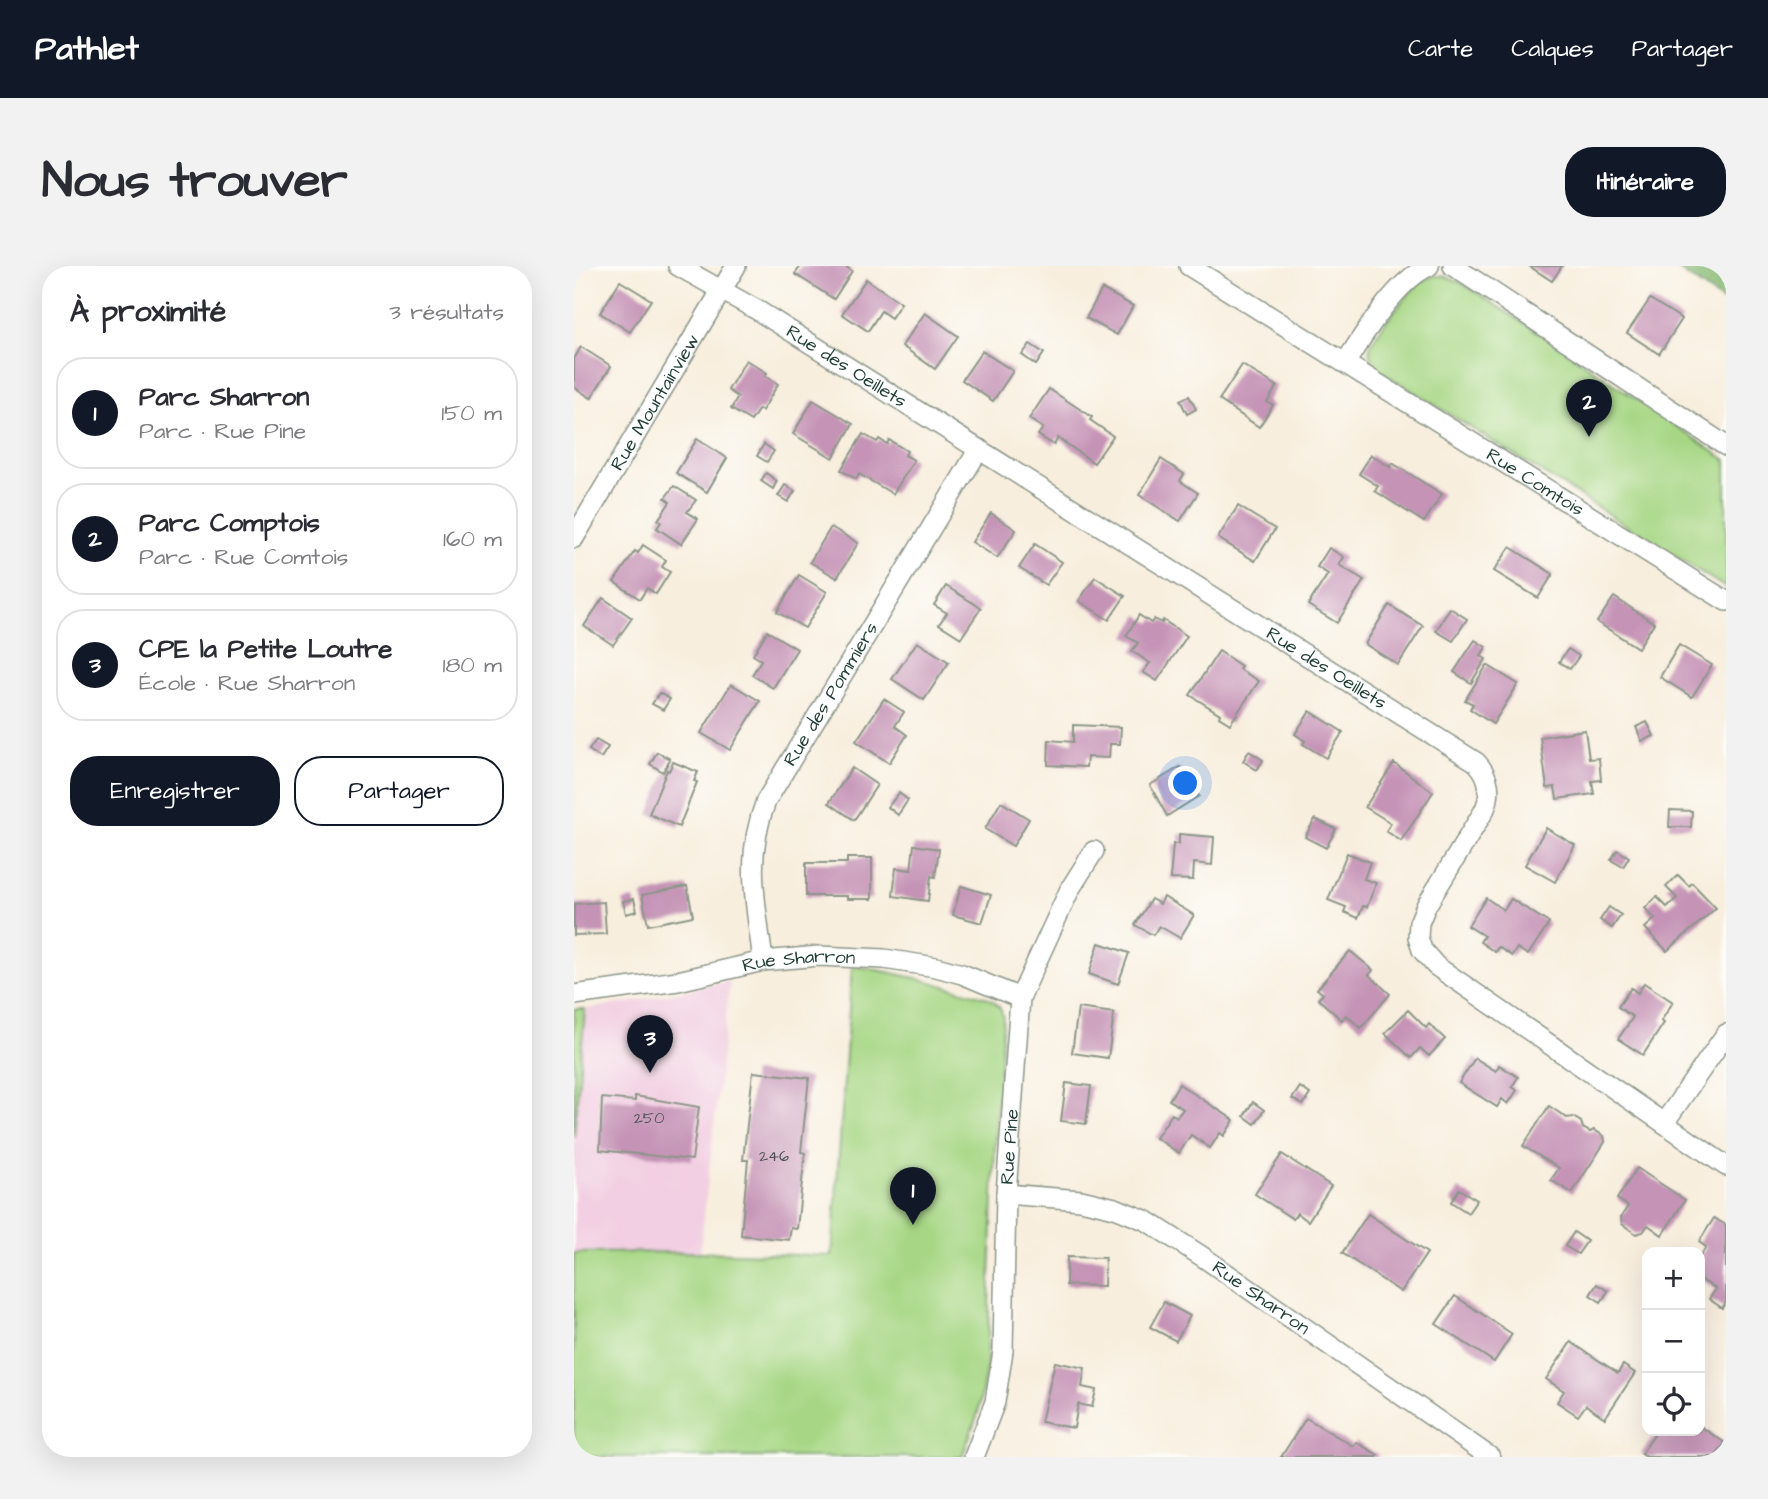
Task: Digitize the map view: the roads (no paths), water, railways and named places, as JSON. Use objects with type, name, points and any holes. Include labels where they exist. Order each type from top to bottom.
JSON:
[{"type":"street","name":"Rue des Oeillets","points":[[678,266],[757,310],[1476,762],[1487,779],[1487,805],[1421,916],[1418,937],[1422,950],[1436,966],[1726,1166]]},
{"type":"street","name":"Rue Mountainview","points":[[574,538],[736,266]]},
{"type":"street","name":"Rue Comtois","points":[[1189,266],[1726,601]]},
{"type":"street","points":[[1345,363],[1398,292],[1418,272],[1429,266]]},
{"type":"street","points":[[1453,266],[1726,446]]},
{"type":"street","name":"Rue des Pommiers","points":[[763,961],[752,868],[757,825],[766,801],[979,449]]},
{"type":"street","name":"Rue Pine","points":[[974,1457],[995,1402],[1003,1352],[1006,1194],[1020,998],[1070,889],[1094,851]]},
{"type":"street","name":"Rue Sharron","points":[[574,995],[678,981],[763,961],[819,956],[910,962],[962,974],[1020,998]]},
{"type":"street","points":[[1664,1123],[1726,1034]]},
{"type":"street","name":"Rue Sharron","points":[[1006,1194],[1081,1200],[1115,1208],[1147,1222],[1214,1265],[1490,1457]]},
{"type":"place","name":"Parc Comptois","points":[[1589,437]]},
{"type":"place","name":"CPE la Petite Loutre","points":[[650,1073]]},
{"type":"place","name":"Parc Sharron","points":[[913,1225]]}]
